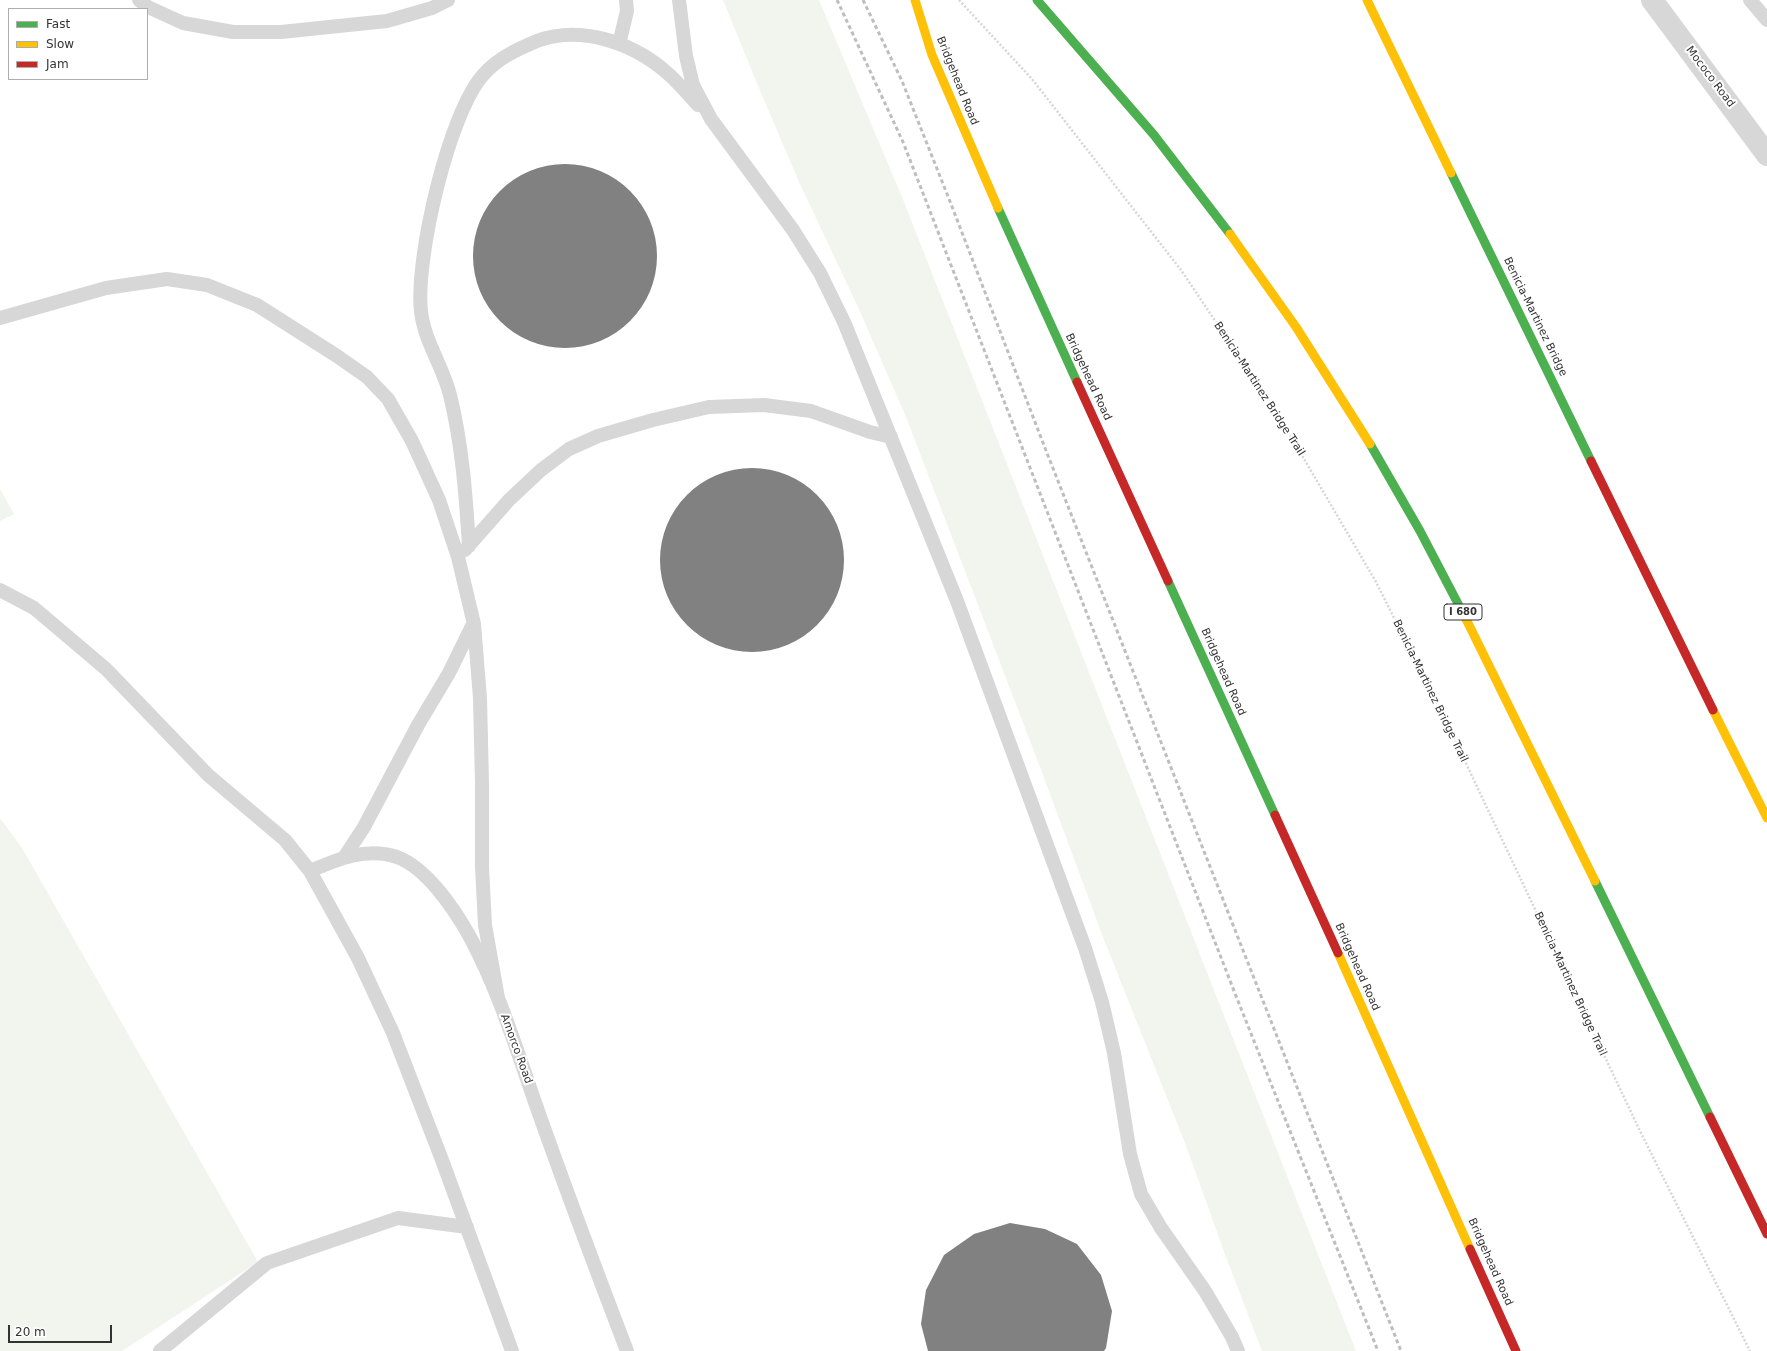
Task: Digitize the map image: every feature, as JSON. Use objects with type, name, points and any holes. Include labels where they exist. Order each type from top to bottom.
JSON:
[{"type":"main road","name":"Bridgehead Road","points":[[915,0],[932,55],[985,179],[1360,1002],[1516,1351]]},
{"type":"main road","name":"I 680","points":[[1037,0],[1150,130],[1242,251],[1329,377],[1408,508],[1482,651],[1767,1234]]},
{"type":"main road","name":"Benicia-Martinez Bridge","points":[[1367,0],[1680,645],[1767,818]]},
{"type":"street","name":"Mococo Road","points":[[1652,0],[1767,155]]},
{"type":"lane","points":[[139,0],[148,7],[183,23],[233,32],[281,32],[336,28],[387,21],[432,8],[448,0]]},
{"type":"lane","points":[[619,44],[627,11],[626,0]]},
{"type":"lane","points":[[679,0],[686,56],[693,85],[711,119]]},
{"type":"lane","points":[[1750,0],[1767,20]]},
{"type":"lane","points":[[469,546],[467,506],[451,401],[440,366],[428,340],[421,312],[420,283],[428,230],[446,154],[462,108],[483,74],[514,50],[552,35],[587,35],[619,44],[644,56],[666,71],[711,119],[767,192],[820,273],[844,322],[957,601],[1085,948],[1102,1002],[1114,1052],[1130,1154],[1141,1194],[1161,1228],[1205,1291],[1232,1337],[1238,1351]]},
{"type":"lane","points":[[0,318],[106,288],[166,279],[207,285],[257,305],[338,356],[367,377],[388,399],[412,441],[439,500],[458,557],[474,624],[480,698],[482,867],[485,925],[498,998]]},
{"type":"lane","points":[[458,557],[509,500],[541,470],[569,449],[598,436],[653,420],[709,407],[764,405],[811,411],[870,432],[891,437]]},
{"type":"lane","points":[[0,590],[34,608],[106,669],[208,775],[285,840],[310,871],[334,912],[374,992],[396,1041],[512,1351]]},
{"type":"lane","points":[[345,856],[364,827],[418,725],[449,673],[474,624]]},
{"type":"lane","name":"Amorco Road","points":[[310,871],[345,856],[370,853],[397,857],[418,870],[445,898],[470,937],[498,998],[574,1211],[627,1351]]},
{"type":"lane","points":[[160,1351],[267,1263],[398,1218],[466,1227]]},
{"type":"path","name":"Benicia-Martinez Bridge Trail","points":[[959,0],[1032,79],[1181,270],[1280,416],[1376,582],[1444,717],[1640,1131],[1750,1351]]},
{"type":"shaded area","points":[[723,0],[819,0],[902,197],[1356,1351],[1262,1351],[1185,1143],[1103,937],[1040,767],[906,417],[858,307],[799,182]]},
{"type":"shaded area","points":[[0,489],[14,514],[0,521]]},
{"type":"shaded area","points":[[0,818],[22,848],[258,1262],[122,1351],[0,1351]]},
{"type":"building","points":[[556,164],[574,164],[600,171],[616,179],[630,191],[642,205],[650,221],[657,247],[657,265],[650,291],[642,307],[630,321],[616,333],[592,344],[574,348],[556,348],[538,344],[514,333],[500,321],[488,307],[477,283],[473,265],[473,247],[477,229],[488,205],[500,191],[514,179],[538,168]]},
{"type":"building","points":[[743,468],[761,468],[787,475],[803,483],[817,495],[829,509],[837,525],[844,551],[844,569],[837,595],[829,611],[817,625],[803,637],[779,648],[761,652],[743,652],[725,648],[701,637],[687,625],[675,611],[664,587],[660,569],[660,551],[664,533],[675,509],[687,495],[701,483],[725,472]]},
{"type":"building","points":[[1010,1223],[1045,1229],[1077,1244],[1101,1275],[1112,1311],[1106,1348],[1104,1351],[928,1351],[921,1324],[926,1290],[944,1255],[974,1234]]},
{"type":"railway","points":[[837,0],[903,142],[1236,996],[1378,1351]]},
{"type":"railway","points":[[863,0],[902,81],[951,204],[1045,448],[1401,1351]]},
{"type":"traffic: fast","points":[[1037,0],[1154,135],[1230,234]]},
{"type":"traffic: fast","points":[[1451,173],[1591,461]]},
{"type":"traffic: fast","points":[[998,208],[1077,382]]},
{"type":"traffic: fast","points":[[1370,444],[1420,531],[1466,619]]},
{"type":"traffic: fast","points":[[1168,581],[1275,815]]},
{"type":"traffic: fast","points":[[1595,881],[1710,1117]]},
{"type":"traffic: slow","points":[[915,0],[932,55],[998,208]]},
{"type":"traffic: slow","points":[[1367,0],[1451,173]]},
{"type":"traffic: slow","points":[[1230,234],[1296,327],[1370,444]]},
{"type":"traffic: slow","points":[[1466,619],[1595,881]]},
{"type":"traffic: slow","points":[[1713,710],[1767,818]]},
{"type":"traffic: slow","points":[[1338,953],[1470,1249]]},
{"type":"traffic: jam","points":[[1077,382],[1168,581]]},
{"type":"traffic: jam","points":[[1591,461],[1713,710]]},
{"type":"traffic: jam","points":[[1275,815],[1338,953]]},
{"type":"traffic: jam","points":[[1710,1117],[1767,1234]]},
{"type":"traffic: jam","points":[[1470,1249],[1516,1351]]}]
